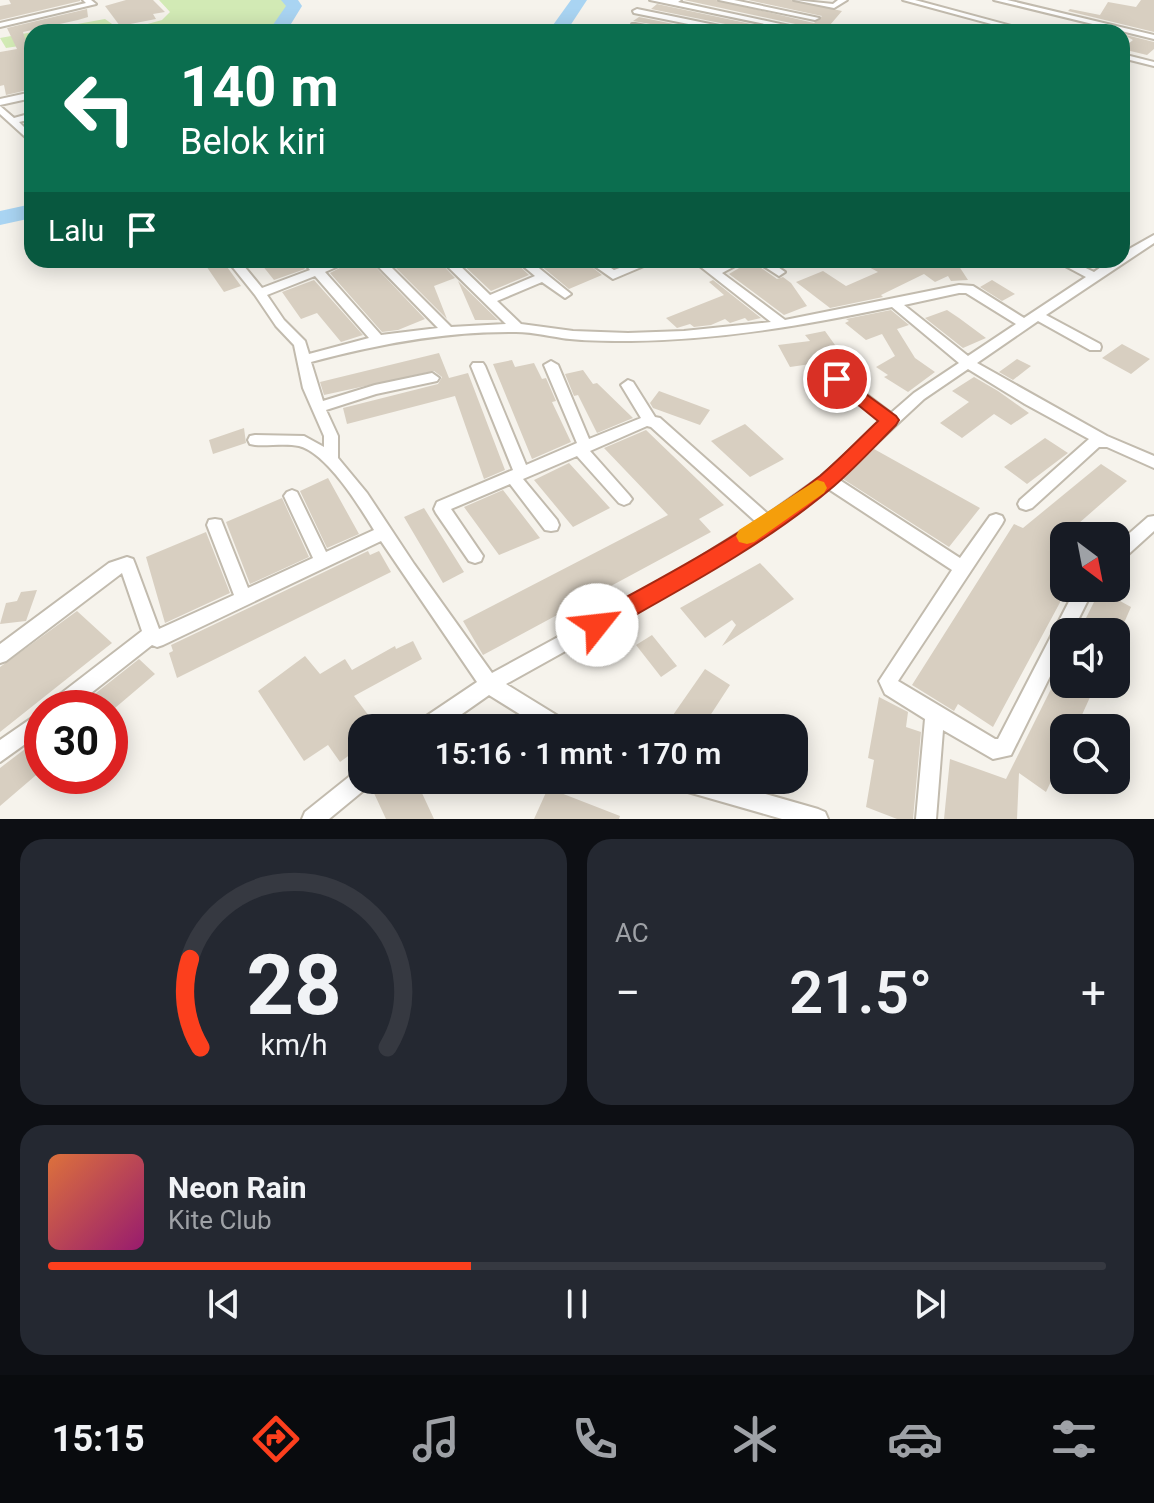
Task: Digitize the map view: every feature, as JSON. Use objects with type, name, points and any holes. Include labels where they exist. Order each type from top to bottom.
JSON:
[{"type":"street","points":[[654,0],[772,24]]},
{"type":"street","points":[[723,0],[815,18]]},
{"type":"street","points":[[798,0],[836,6],[843,0]]},
{"type":"street","points":[[907,0],[999,24]]},
{"type":"street","points":[[998,0],[1105,24]]},
{"type":"street","points":[[0,25],[89,2],[105,6]]},
{"type":"street","points":[[809,24],[830,3]]},
{"type":"street","points":[[637,11],[700,24]]},
{"type":"street","points":[[1104,14],[1120,24]]},
{"type":"street","points":[[1130,28],[1154,35]]},
{"type":"street","points":[[1130,30],[1154,35]]},
{"type":"street","points":[[1130,58],[1154,64]]},
{"type":"street","points":[[0,102],[24,97]]},
{"type":"street","points":[[0,109],[24,132]]},
{"type":"street","points":[[11,121],[24,118]]},
{"type":"street","points":[[1130,253],[1154,238]]},
{"type":"street","points":[[240,268],[280,323],[300,344],[306,359],[304,368],[331,436],[331,459]]},
{"type":"street","points":[[260,293],[307,268]]},
{"type":"street","points":[[316,268],[378,340]]},
{"type":"street","points":[[386,268],[448,331]]},
{"type":"street","points":[[455,268],[517,328]]},
{"type":"street","points":[[532,268],[565,294]]},
{"type":"street","points":[[604,268],[614,275],[632,268]]},
{"type":"street","points":[[709,268],[782,324]]},
{"type":"street","points":[[714,272],[723,268]]},
{"type":"street","points":[[773,268],[779,272]]},
{"type":"street","points":[[1076,268],[1095,277]]},
{"type":"street","points":[[446,714],[489,684],[678,580],[767,523],[827,480],[890,420],[1108,268]]},
{"type":"street","points":[[489,300],[544,277]]},
{"type":"street","points":[[306,359],[378,340],[448,331],[517,328],[606,337],[656,338],[725,334],[969,289],[1026,325]]},
{"type":"street","points":[[894,303],[969,364],[1101,439],[1154,462]]},
{"type":"street","points":[[1038,316],[1095,347]]},
{"type":"street","points":[[551,365],[582,447],[624,499]]},
{"type":"street","points":[[478,366],[516,474],[551,525]]},
{"type":"street","points":[[319,407],[375,390],[432,378]]},
{"type":"street","points":[[837,379],[890,420]]},
{"type":"street","points":[[628,385],[650,421],[767,523]]},
{"type":"street","points":[[475,556],[442,509],[443,506],[650,421]]},
{"type":"street","points":[[1026,504],[1101,439]]},
{"type":"street","points":[[255,440],[304,441],[331,459],[362,497],[489,684],[537,714]]},
{"type":"street","points":[[827,480],[962,568]]},
{"type":"street","points":[[292,496],[323,562]]},
{"type":"street","points":[[996,520],[888,681],[892,688],[993,749],[1004,748],[1078,602]]},
{"type":"street","points":[[1130,543],[1154,522]]},
{"type":"street","points":[[215,525],[244,599]]},
{"type":"street","points":[[0,655],[115,568],[127,564],[152,634],[157,639],[385,532]]},
{"type":"street","points":[[80,690],[152,634]]},
{"type":"street","points":[[926,819],[935,716]]},
{"type":"street","points":[[0,752],[24,734]]},
{"type":"street","points":[[312,819],[348,790]]},
{"type":"street","points":[[730,794],[818,819]]},
{"type":"green space","points":[[159,0],[293,0],[298,10],[274,24],[147,24],[162,20],[170,12]]},
{"type":"green space","points":[[105,19],[112,24],[77,24]]},
{"type":"green space","points":[[24,34],[24,45],[6,48],[0,38]]},
{"type":"building","points":[[9,0],[80,1],[0,20],[0,6],[11,4]]},
{"type":"building","points":[[126,0],[153,0],[165,12],[153,14],[156,19],[118,24],[105,6]]},
{"type":"building","points":[[684,0],[716,0],[814,23],[822,16],[748,0],[791,0],[842,11],[831,24],[795,24]]},
{"type":"building","points":[[1141,0],[1154,0],[1154,32],[1068,11],[1100,15],[1108,2],[1136,7]]},
{"type":"building","points":[[657,4],[751,24],[725,24],[651,9]]},
{"type":"building","points":[[87,9],[88,17],[78,20],[60,24],[24,24],[24,91],[6,95],[4,85],[0,86],[0,52],[17,49],[7,28]]},
{"type":"building","points":[[639,17],[674,24],[650,24],[633,21]]},
{"type":"building","points":[[1130,36],[1154,42],[1154,49],[1147,55],[1130,51],[1133,40]]},
{"type":"building","points":[[208,268],[228,268],[241,286],[224,292]]},
{"type":"building","points":[[264,268],[305,269],[274,280]]},
{"type":"building","points":[[340,268],[377,268],[425,319],[398,330],[382,332],[330,273]]},
{"type":"building","points":[[396,268],[446,268],[455,278],[434,286],[447,319]]},
{"type":"building","points":[[467,268],[522,268],[529,275],[491,291]]},
{"type":"building","points":[[544,268],[593,268],[602,275],[569,289]]},
{"type":"building","points":[[739,268],[761,268],[777,279],[783,277],[791,283],[807,306],[784,315],[729,274]]},
{"type":"building","points":[[871,268],[960,268],[968,280],[951,281],[948,276],[935,282],[924,274],[881,295],[883,297],[830,308],[796,282],[823,271],[846,286],[878,272]]},
{"type":"building","points":[[314,280],[363,335],[341,342],[317,313],[301,319],[282,292]]},
{"type":"building","points":[[713,280],[761,318],[748,321],[745,318],[730,323],[725,319],[711,325],[694,327],[690,324],[677,328],[666,318],[724,295],[709,282]]},
{"type":"building","points":[[992,280],[1015,294],[1002,301],[980,287]]},
{"type":"building","points":[[458,281],[498,320],[475,320]]},
{"type":"building","points":[[891,310],[909,325],[897,329],[915,358],[935,372],[908,392],[884,377],[888,375],[876,367],[895,356],[882,334],[866,340],[845,323],[849,321],[846,319]]},
{"type":"building","points":[[947,310],[986,338],[963,348],[925,318]]},
{"type":"building","points":[[825,331],[845,359],[790,367],[778,345],[810,341],[805,335]]},
{"type":"building","points":[[1122,344],[1150,359],[1131,374],[1102,358]]},
{"type":"building","points":[[439,353],[449,378],[468,373],[505,470],[484,479],[455,396],[347,424],[343,408],[438,384],[442,377],[434,371],[324,395],[320,382]]},
{"type":"building","points":[[1017,359],[1031,366],[1013,380],[999,372]]},
{"type":"building","points":[[512,360],[515,367],[534,363],[542,379],[546,378],[556,401],[552,402],[571,442],[532,459],[493,364]]},
{"type":"building","points":[[583,370],[593,384],[597,383],[633,418],[597,433],[578,395],[574,396],[565,374]]},
{"type":"building","points":[[974,377],[1029,413],[1011,425],[994,414],[962,438],[940,423],[969,402],[952,391]]},
{"type":"building","points":[[659,391],[710,410],[700,425],[653,408],[650,403]]},
{"type":"building","points":[[745,424],[784,459],[750,477],[711,441]]},
{"type":"building","points":[[244,428],[246,443],[213,454],[209,440]]},
{"type":"building","points":[[646,430],[724,505],[699,519],[711,532],[483,655],[463,621],[668,515],[604,448]]},
{"type":"building","points":[[1045,438],[1068,453],[1027,484],[1004,467]]},
{"type":"building","points":[[874,449],[980,508],[949,547],[843,479]]},
{"type":"building","points":[[569,463],[610,508],[573,527],[534,480]]},
{"type":"building","points":[[1101,464],[1127,481],[1080,522],[1050,522],[1050,602],[1060,602],[993,727],[958,704],[954,711],[912,685],[1014,524],[1023,528]]},
{"type":"building","points":[[328,478],[359,534],[327,548],[300,491]]},
{"type":"building","points":[[503,490],[540,538],[499,555],[464,507]]},
{"type":"building","points":[[282,498],[309,557],[250,584],[226,522]]},
{"type":"building","points":[[424,508],[464,572],[443,583],[404,517]]},
{"type":"building","points":[[206,532],[230,593],[165,623],[146,557]]},
{"type":"building","points":[[368,551],[370,555],[379,551],[391,572],[177,678],[169,653],[173,651],[171,645]]},
{"type":"building","points":[[760,563],[794,599],[722,646],[736,625],[732,620],[705,638],[680,608]]},
{"type":"building","points":[[37,590],[26,621],[0,624],[6,603],[17,601],[21,592]]},
{"type":"building","points":[[1094,602],[1122,602],[1131,607],[1126,618],[1086,618]]},
{"type":"building","points":[[77,611],[112,643],[53,690],[24,690],[24,713],[0,732],[0,667]]},
{"type":"building","points":[[652,635],[677,666],[661,677],[636,645]]},
{"type":"building","points":[[413,641],[422,659],[354,696],[368,714],[348,714],[348,756],[340,762],[328,745],[304,761],[258,691],[305,656],[320,674],[345,659],[352,670],[395,646],[396,649]]},
{"type":"building","points":[[139,659],[155,674],[128,697],[128,690],[100,690]]},
{"type":"building","points":[[705,669],[730,685],[711,714],[674,714]]},
{"type":"building","points":[[1050,691],[1050,698],[1090,698],[1082,714],[1050,714],[1050,784],[1046,792],[1019,773],[1017,819],[944,819],[950,759],[1006,779]]},
{"type":"building","points":[[879,697],[908,712],[906,727],[921,732],[913,819],[897,819],[866,807],[874,760],[868,758]]},
{"type":"building","points":[[24,750],[24,785],[0,806],[0,768]]},
{"type":"building","points":[[374,794],[422,794],[434,819],[386,819]]},
{"type":"building","points":[[545,794],[563,794],[620,816],[619,819],[534,819]]},
{"type":"waterway","points":[[282,24],[294,6],[289,0]]},
{"type":"waterway","points":[[562,24],[579,0]]},
{"type":"waterway","points":[[0,218],[24,213]]},
{"type":"slow traffic","points":[[747,536],[817,488]]},
{"type":"route","points":[[597,625],[678,580],[767,523],[827,480],[890,420],[837,379]]}]
